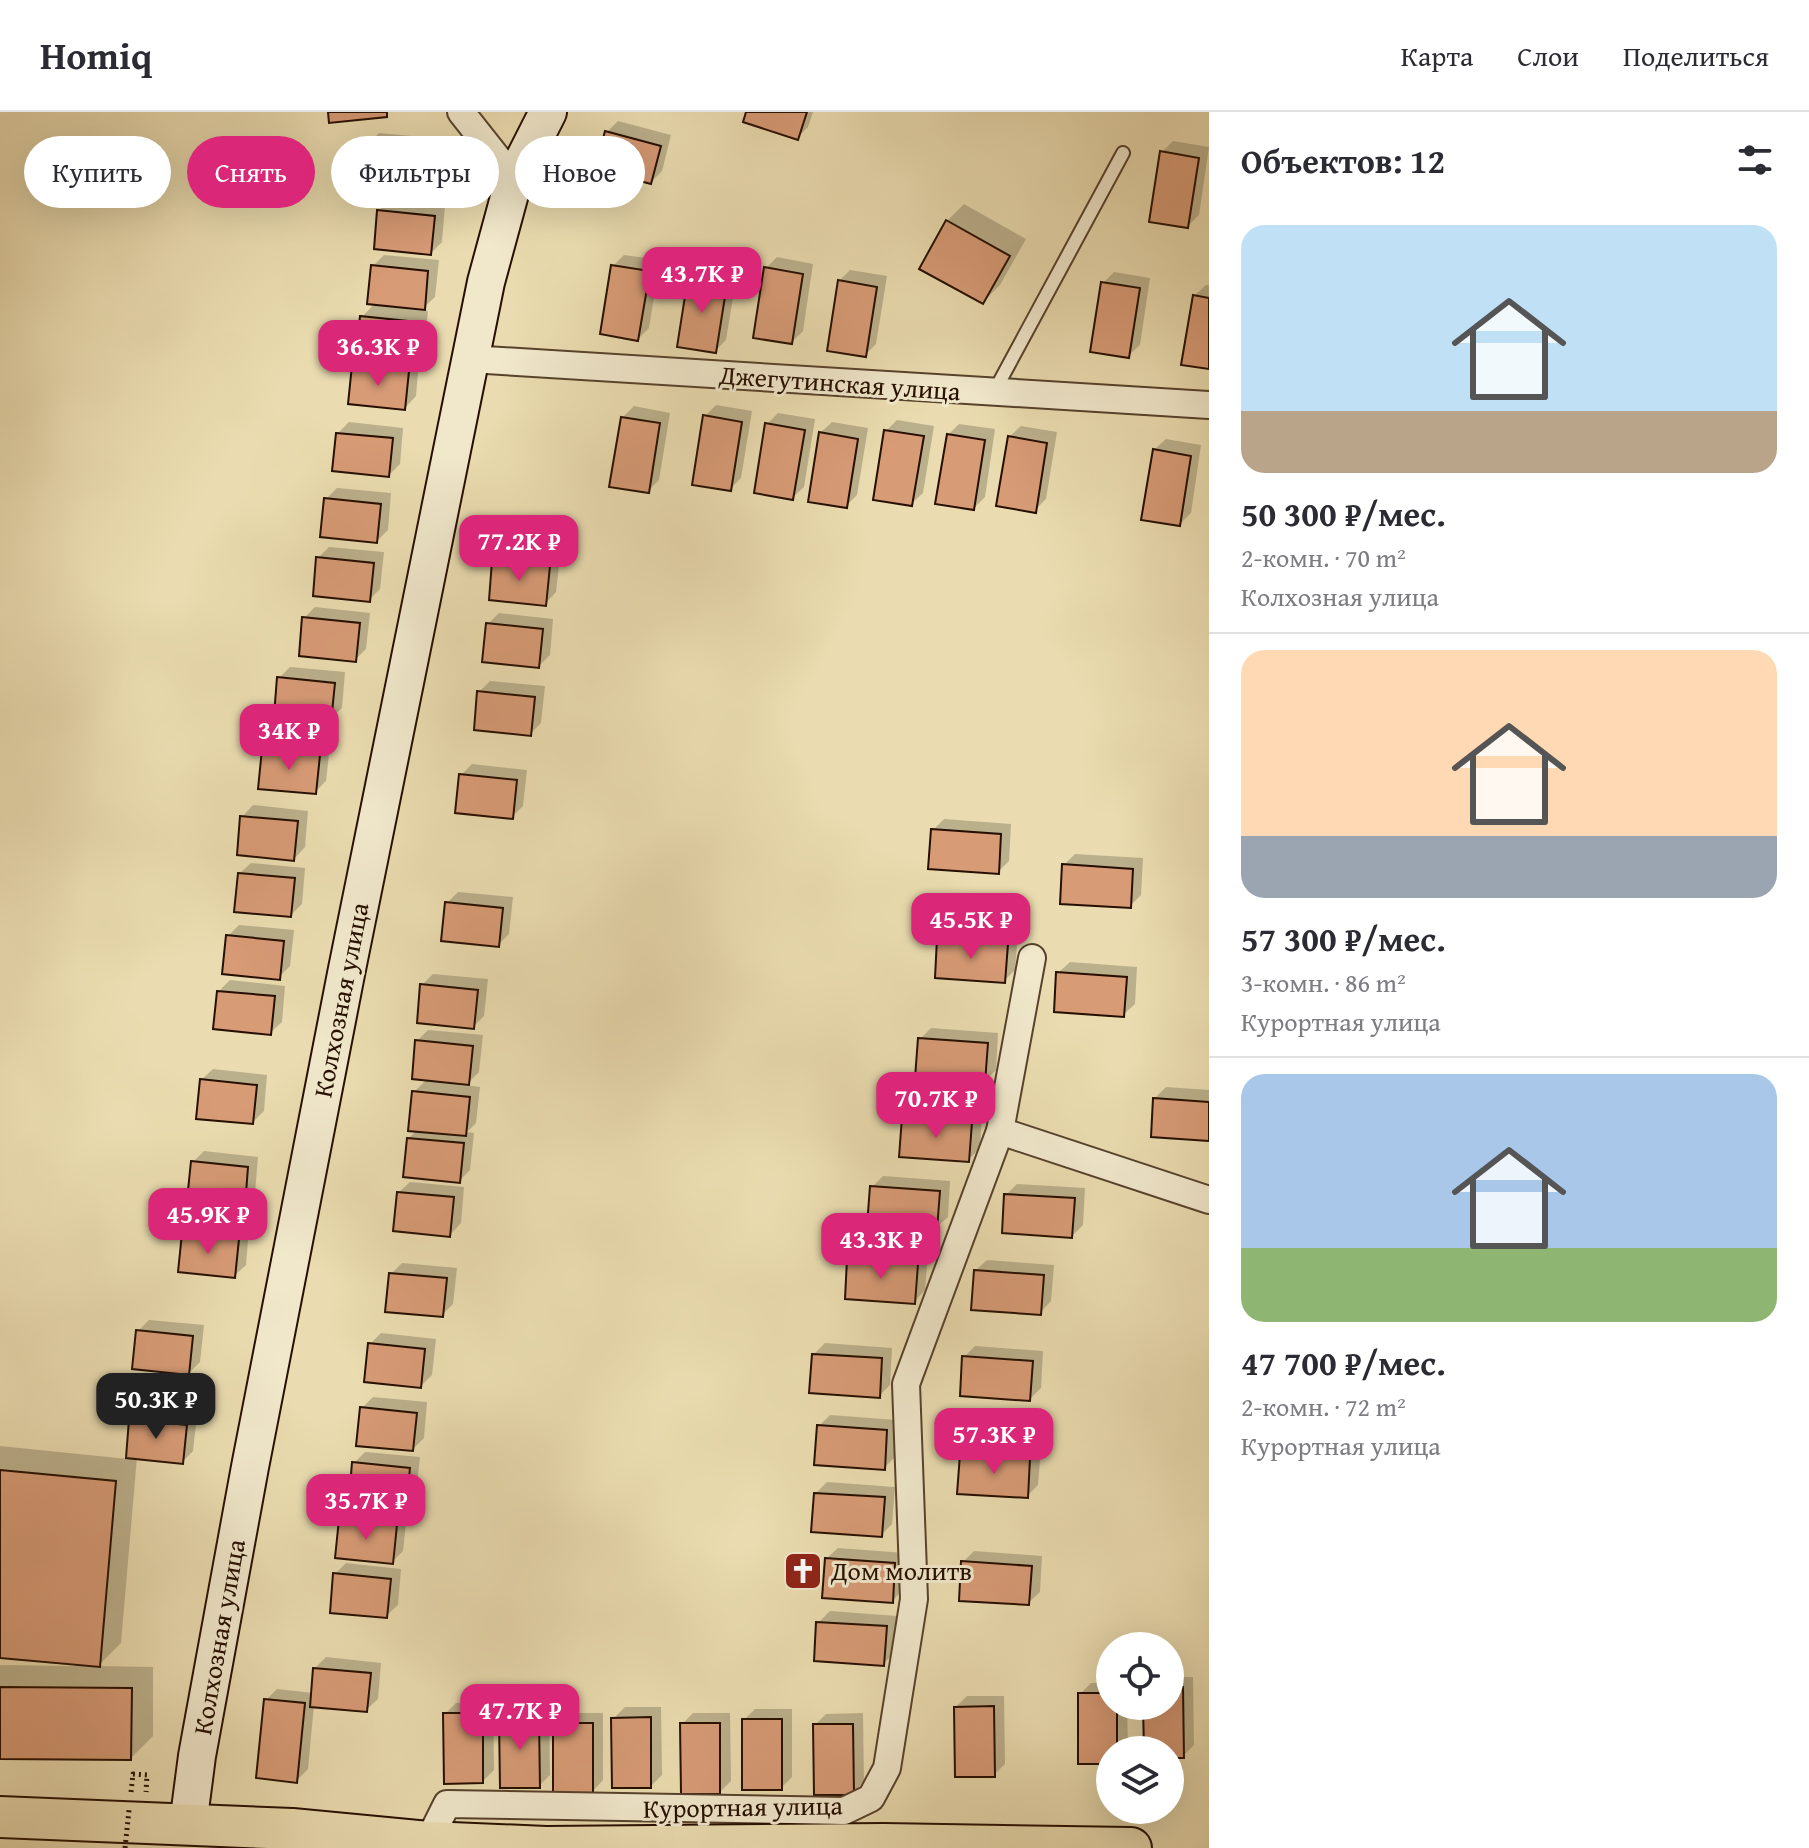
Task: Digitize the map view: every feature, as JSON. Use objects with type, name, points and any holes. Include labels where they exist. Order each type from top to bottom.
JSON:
[{"type":"main road","name":"Колхозная улица","points":[[188,1825],[197,1756],[262,1405],[486,282],[514,179],[548,112]]},
{"type":"main road","name":"Курортная улица","points":[[0,1817],[113,1832],[188,1825],[546,1847],[884,1844],[1131,1848]]},
{"type":"street","points":[[461,112],[514,179]]},
{"type":"street","name":"Джегутинская улица","points":[[470,359],[1209,405]]},
{"type":"street","name":"Курортная улица","points":[[428,1842],[447,1804],[844,1811],[871,1798],[887,1768],[914,1599],[906,1384],[1000,1131],[1032,958]]},
{"type":"street","points":[[1000,1131],[1209,1200]]},
{"type":"lane","points":[[994,392],[1123,153]]},
{"type":"building","points":[[328,112],[387,112],[387,117],[329,123]]},
{"type":"building","points":[[746,112],[807,112],[798,140],[743,122]]},
{"type":"building","points":[[605,131],[624,136],[604,136]]},
{"type":"building","points":[[645,142],[661,146],[651,184],[645,182]]},
{"type":"building","points":[[1160,151],[1199,158],[1188,228],[1149,222]]},
{"type":"building","points":[[377,210],[435,216],[431,255],[374,249]]},
{"type":"building","points":[[946,220],[1010,256],[983,304],[919,269]]},
{"type":"building","points":[[371,265],[428,271],[425,310],[367,304]]},
{"type":"building","points":[[611,265],[650,271],[638,341],[600,334]]},
{"type":"building","points":[[764,267],[803,274],[792,344],[753,338]]},
{"type":"building","points":[[688,277],[727,284],[716,353],[677,347]]},
{"type":"building","points":[[838,280],[877,287],[866,357],[827,351]]},
{"type":"building","points":[[1101,282],[1140,288],[1129,358],[1090,352]]},
{"type":"building","points":[[1193,295],[1209,298],[1209,369],[1181,365]]},
{"type":"building","points":[[360,316],[417,322],[414,361],[356,355]]},
{"type":"building","points":[[352,365],[409,371],[405,410],[348,404]]},
{"type":"building","points":[[703,415],[742,422],[731,491],[692,485]]},
{"type":"building","points":[[621,417],[660,423],[649,493],[609,487]]},
{"type":"building","points":[[765,423],[805,430],[793,500],[754,493]]},
{"type":"building","points":[[884,430],[924,436],[912,506],[873,500]]},
{"type":"building","points":[[819,432],[858,439],[847,508],[808,502]]},
{"type":"building","points":[[336,433],[393,438],[389,477],[332,471]]},
{"type":"building","points":[[947,434],[985,440],[974,510],[935,504]]},
{"type":"building","points":[[1008,436],[1047,443],[1036,513],[996,506]]},
{"type":"building","points":[[1153,449],[1191,456],[1180,526],[1141,520]]},
{"type":"building","points":[[324,498],[381,504],[377,543],[320,537]]},
{"type":"building","points":[[316,557],[374,563],[370,602],[313,596]]},
{"type":"building","points":[[492,561],[550,566],[546,606],[489,600]]},
{"type":"building","points":[[302,617],[360,623],[356,662],[299,656]]},
{"type":"building","points":[[486,623],[543,629],[539,668],[482,662]]},
{"type":"building","points":[[277,677],[335,683],[331,722],[274,716]]},
{"type":"building","points":[[477,691],[535,697],[531,736],[474,730]]},
{"type":"building","points":[[262,749],[320,755],[316,794],[258,789]]},
{"type":"building","points":[[459,774],[517,780],[513,819],[455,813]]},
{"type":"building","points":[[240,816],[298,821],[294,861],[237,855]]},
{"type":"building","points":[[931,829],[1001,834],[999,874],[928,869]]},
{"type":"building","points":[[1062,864],[1133,869],[1131,908],[1060,904]]},
{"type":"building","points":[[238,873],[295,878],[291,917],[234,912]]},
{"type":"building","points":[[445,902],[503,908],[499,947],[441,941]]},
{"type":"building","points":[[226,935],[284,941],[280,980],[222,974]]},
{"type":"building","points":[[937,938],[1008,944],[1005,983],[935,978]]},
{"type":"building","points":[[1056,972],[1127,977],[1124,1017],[1054,1012]]},
{"type":"building","points":[[420,984],[478,990],[474,1029],[417,1023]]},
{"type":"building","points":[[217,991],[275,996],[271,1035],[213,1029]]},
{"type":"building","points":[[918,1038],[988,1043],[985,1083],[915,1078]]},
{"type":"building","points":[[415,1040],[473,1046],[469,1085],[412,1079]]},
{"type":"building","points":[[200,1079],[257,1085],[253,1124],[196,1119]]},
{"type":"building","points":[[412,1091],[470,1097],[466,1136],[408,1131]]},
{"type":"building","points":[[1153,1098],[1209,1102],[1209,1141],[1151,1137]]},
{"type":"building","points":[[902,1117],[972,1122],[969,1162],[899,1157]]},
{"type":"building","points":[[407,1138],[464,1143],[460,1183],[403,1177]]},
{"type":"building","points":[[191,1161],[248,1167],[245,1206],[187,1200]]},
{"type":"building","points":[[870,1186],[940,1191],[937,1230],[867,1226]]},
{"type":"building","points":[[397,1192],[454,1197],[450,1237],[393,1231]]},
{"type":"building","points":[[1004,1194],[1075,1198],[1072,1238],[1002,1233]]},
{"type":"building","points":[[182,1233],[239,1239],[235,1278],[178,1272]]},
{"type":"building","points":[[847,1259],[918,1264],[915,1304],[845,1299]]},
{"type":"building","points":[[974,1270],[1044,1275],[1041,1315],[971,1310]]},
{"type":"building","points":[[389,1273],[447,1278],[443,1317],[385,1312]]},
{"type":"building","points":[[136,1330],[193,1336],[189,1375],[132,1369]]},
{"type":"building","points":[[368,1343],[425,1349],[421,1388],[364,1382]]},
{"type":"building","points":[[812,1354],[882,1358],[880,1398],[809,1393]]},
{"type":"building","points":[[962,1356],[1033,1361],[1030,1401],[960,1396]]},
{"type":"building","points":[[360,1407],[417,1413],[413,1451],[356,1446]]},
{"type":"building","points":[[129,1419],[187,1425],[183,1464],[126,1458]]},
{"type":"building","points":[[817,1425],[887,1430],[885,1470],[814,1465]]},
{"type":"building","points":[[960,1454],[1030,1458],[1028,1498],[957,1494]]},
{"type":"building","points":[[352,1462],[410,1468],[406,1507],[349,1501]]},
{"type":"building","points":[[0,1470],[116,1481],[100,1667],[0,1658]]},
{"type":"building","points":[[814,1493],[885,1497],[882,1537],[811,1532]]},
{"type":"building","points":[[339,1519],[397,1525],[393,1564],[335,1558]]},
{"type":"building","points":[[825,1558],[895,1563],[893,1603],[822,1598]]},
{"type":"building","points":[[961,1561],[1032,1566],[1029,1605],[959,1601]]},
{"type":"building","points":[[333,1573],[391,1579],[387,1618],[330,1613]]},
{"type":"building","points":[[816,1622],[887,1626],[884,1666],[814,1661]]},
{"type":"building","points":[[313,1668],[371,1673],[367,1712],[310,1707]]},
{"type":"building","points":[[0,1687],[132,1688],[131,1760],[0,1759]]},
{"type":"building","points":[[1078,1693],[1096,1693],[1096,1720],[1117,1720],[1117,1736],[1096,1736],[1096,1764],[1078,1764]]},
{"type":"building","points":[[264,1699],[305,1703],[297,1783],[256,1778]]},
{"type":"building","points":[[994,1706],[995,1777],[955,1777],[954,1707]]},
{"type":"building","points":[[443,1713],[483,1713],[483,1783],[444,1784]]},
{"type":"building","points":[[499,1717],[539,1717],[540,1788],[500,1788]]},
{"type":"building","points":[[651,1717],[651,1788],[612,1788],[611,1718]]},
{"type":"building","points":[[742,1719],[782,1719],[782,1790],[742,1790]]},
{"type":"building","points":[[1143,1720],[1183,1720],[1184,1736],[1144,1736]]},
{"type":"building","points":[[553,1723],[593,1723],[593,1794],[553,1794]]},
{"type":"building","points":[[680,1723],[720,1723],[720,1794],[681,1794]]},
{"type":"building","points":[[813,1724],[853,1724],[854,1795],[814,1795]]},
{"type":"place","name":"Дом молитв","points":[[803,1571]]}]
